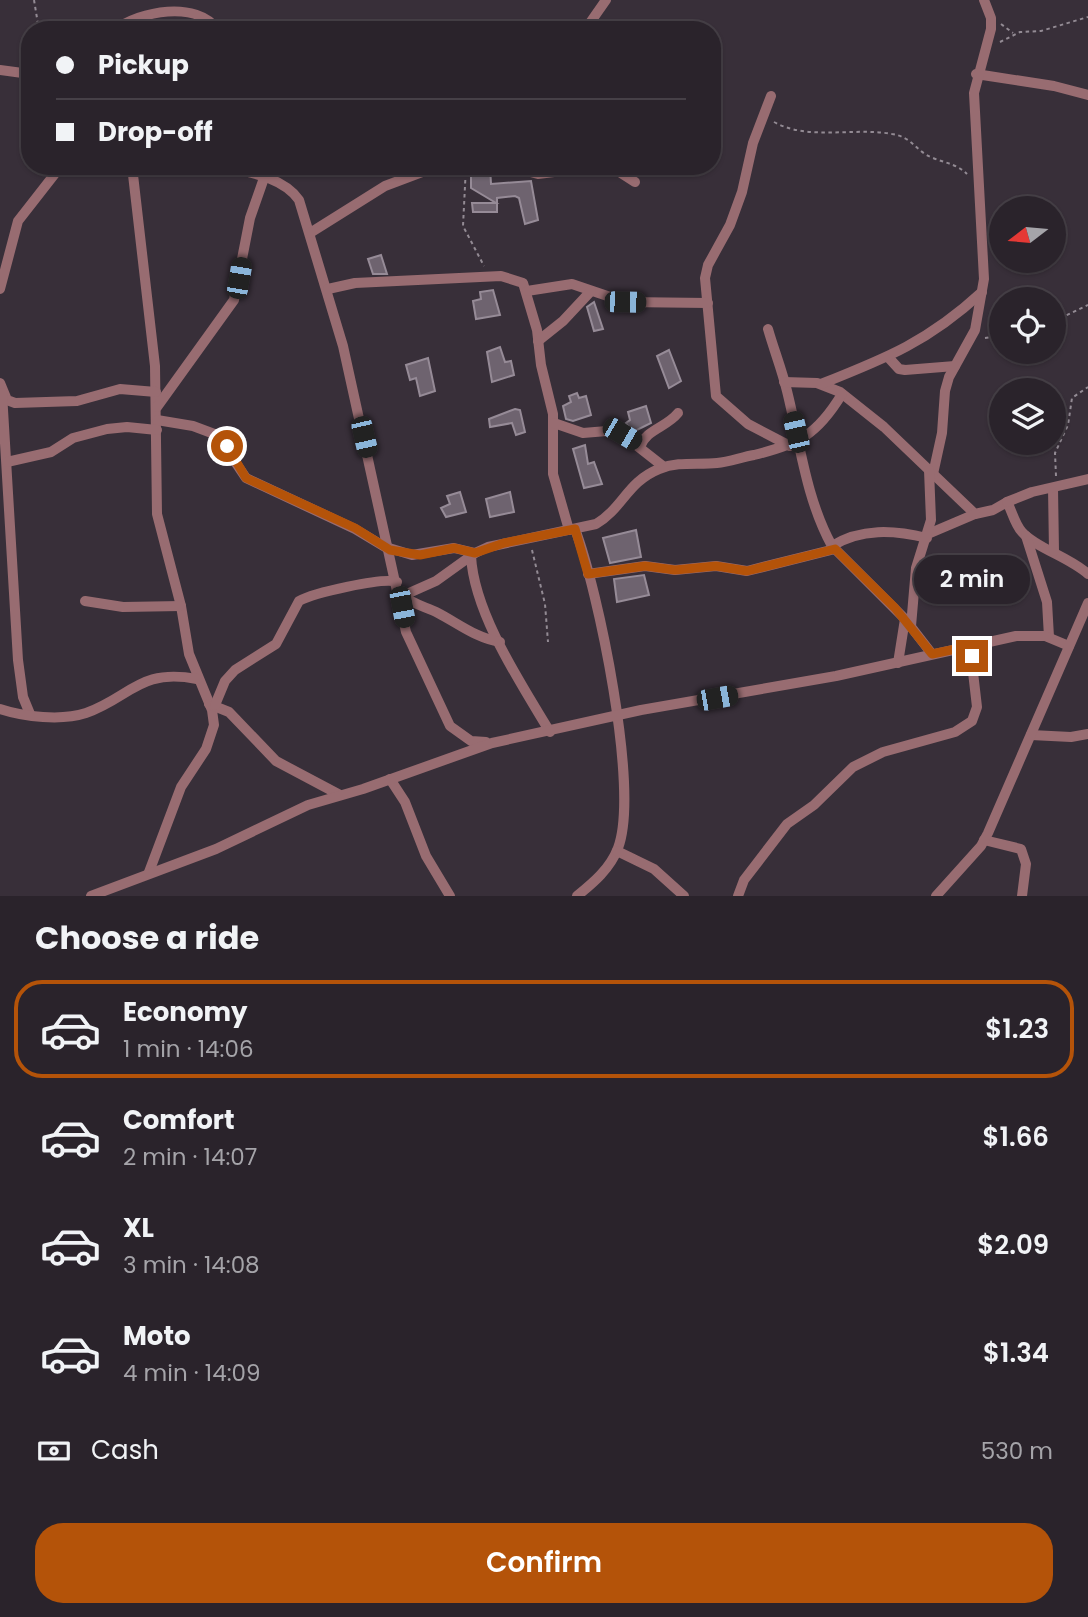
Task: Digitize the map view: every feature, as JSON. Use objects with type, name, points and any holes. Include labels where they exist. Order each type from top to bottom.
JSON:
[{"type":"street","points":[[590,0],[603,5],[591,21]]},
{"type":"street","points":[[898,663],[908,623],[916,568],[927,536],[932,507],[931,472],[943,433],[946,391],[955,366],[972,338],[979,317],[985,259],[974,93],[976,74],[991,20],[984,0]]},
{"type":"street","points":[[129,21],[160,10],[176,10],[208,21]]},
{"type":"street","points":[[0,70],[21,73]]},
{"type":"street","points":[[976,74],[1054,86],[1088,95]]},
{"type":"street","points":[[771,96],[730,225],[708,265],[705,278],[716,396],[748,424],[794,444]]},
{"type":"street","points":[[0,289],[18,221],[54,175]]},
{"type":"street","points":[[133,175],[149,292],[157,407],[157,514],[181,606],[189,654],[197,679],[212,705],[214,725],[206,749],[181,787],[149,872]]},
{"type":"street","points":[[255,175],[292,190],[310,233],[328,289],[414,650],[450,726],[471,741],[492,743]]},
{"type":"street","points":[[310,233],[385,186],[414,175]]},
{"type":"street","points":[[624,175],[635,182]]},
{"type":"street","points":[[157,407],[234,300],[250,218],[264,178]]},
{"type":"street","points":[[328,289],[355,283],[488,277],[514,278],[523,283],[527,291],[554,423],[553,474],[588,574],[610,673],[625,817],[617,851],[603,873],[577,896]]},
{"type":"street","points":[[527,291],[572,284],[625,302],[708,303]]},
{"type":"street","points":[[538,341],[563,321],[591,291]]},
{"type":"street","points":[[821,384],[888,358],[937,330],[982,292]]},
{"type":"street","points":[[768,329],[784,382],[794,444],[817,514],[834,547],[908,623],[932,654]]},
{"type":"street","points":[[888,358],[899,369],[955,366]]},
{"type":"street","points":[[784,382],[821,384],[842,394],[884,427],[975,514]]},
{"type":"street","points":[[1,388],[15,402],[52,403],[77,401],[120,388],[156,392]]},
{"type":"street","points":[[1,388],[18,660],[23,697],[30,715]]},
{"type":"street","points":[[401,596],[436,581],[473,554],[572,530],[608,517],[629,487],[640,478],[664,467],[717,463],[794,444],[825,421],[842,394]]},
{"type":"street","points":[[640,447],[648,433],[670,423],[678,413]]},
{"type":"street","points":[[554,423],[583,433],[614,431],[640,447],[664,467]]},
{"type":"street","points":[[7,462],[51,452],[73,438],[107,429],[157,425],[193,426],[217,435],[246,478],[355,528],[389,549],[412,555],[454,548],[473,554]]},
{"type":"street","points":[[588,574],[645,566],[675,570],[716,566],[747,571],[834,547],[856,534],[888,531],[927,536],[1007,502],[1088,479]]},
{"type":"street","points":[[1054,551],[1055,488]]},
{"type":"street","points":[[1007,502],[1019,530],[1088,574]]},
{"type":"street","points":[[1026,536],[1046,602],[1049,637]]},
{"type":"street","points":[[473,554],[479,592],[500,642],[550,732]]},
{"type":"street","points":[[212,705],[225,681],[235,670],[276,644],[299,601],[372,580],[388,579],[397,582]]},
{"type":"street","points":[[401,596],[414,605],[439,613],[480,637],[500,642]]},
{"type":"street","points":[[85,601],[123,607],[181,606]]},
{"type":"street","points":[[936,896],[984,840],[1088,603]]},
{"type":"street","points":[[1076,632],[1088,632]]},
{"type":"street","points":[[91,896],[216,849],[308,804],[492,743],[616,716],[898,663],[1016,636],[1049,637],[1069,646]]},
{"type":"street","points":[[738,896],[744,880],[787,824],[814,805],[853,767],[883,752],[955,733],[972,721],[976,706],[970,646]]},
{"type":"street","points":[[0,709],[30,715],[76,716],[89,712],[149,680],[173,677],[197,679]]},
{"type":"street","points":[[212,705],[229,712],[276,761],[340,795]]},
{"type":"street","points":[[1031,735],[1071,737],[1088,734]]},
{"type":"street","points":[[390,779],[405,802],[426,856],[450,896]]},
{"type":"street","points":[[984,840],[1021,849],[1026,863],[1021,896]]},
{"type":"street","points":[[617,851],[654,869],[684,896]]},
{"type":"path","points":[[33,0],[37,21]]},
{"type":"path","points":[[986,44],[1002,41],[1014,34],[1050,29],[1088,17]]},
{"type":"path","points":[[991,20],[1014,34]]},
{"type":"path","points":[[764,115],[789,130],[802,133],[840,130],[904,136],[932,158],[958,166],[981,186]]},
{"type":"path","points":[[466,175],[463,226],[479,252],[488,277]]},
{"type":"path","points":[[1066,315],[1088,305]]},
{"type":"path","points":[[972,338],[989,337]]},
{"type":"path","points":[[1055,488],[1055,453],[1068,425],[1069,405],[1078,391],[1088,387]]},
{"type":"path","points":[[529,539],[545,604],[548,642]]},
{"type":"building","points":[[471,175],[490,175],[491,184],[531,181],[538,220],[525,224],[519,198],[515,196],[497,198],[497,212],[473,212],[472,203],[496,203],[471,188]]},
{"type":"building","points":[[381,255],[387,274],[373,274],[368,259]]},
{"type":"building","points":[[493,290],[500,315],[476,319],[473,301],[481,299],[480,292]]},
{"type":"building","points":[[594,302],[603,329],[594,331],[587,307]]},
{"type":"building","points":[[500,347],[505,362],[511,361],[514,375],[492,382],[487,352]]},
{"type":"building","points":[[669,350],[681,381],[669,388],[657,356]]},
{"type":"building","points":[[428,358],[435,391],[420,396],[416,378],[410,380],[406,365]]},
{"type":"building","points":[[577,393],[579,398],[586,396],[591,415],[573,421],[566,419],[563,406],[571,402],[569,396]]},
{"type":"building","points":[[646,406],[651,423],[633,432],[626,423],[630,420],[628,412]]},
{"type":"building","points":[[515,409],[520,410],[525,432],[516,435],[512,423],[490,427],[489,419]]},
{"type":"building","points":[[585,445],[588,464],[594,462],[602,484],[584,488],[573,449]]},
{"type":"building","points":[[460,492],[466,512],[446,517],[441,508],[450,504],[447,496]]},
{"type":"building","points":[[510,492],[514,512],[490,517],[486,499]]},
{"type":"building","points":[[636,530],[641,557],[610,563],[603,538]]},
{"type":"building","points":[[644,575],[649,595],[617,602],[614,579]]},
{"type":"route","points":[[227,446],[246,478],[294,503],[355,528],[390,550],[389,548],[412,555],[454,548],[475,553],[504,543],[575,529],[588,574],[645,566],[675,570],[716,566],[738,572],[804,554],[835,549],[895,608],[932,654],[970,646],[972,656]]}]
